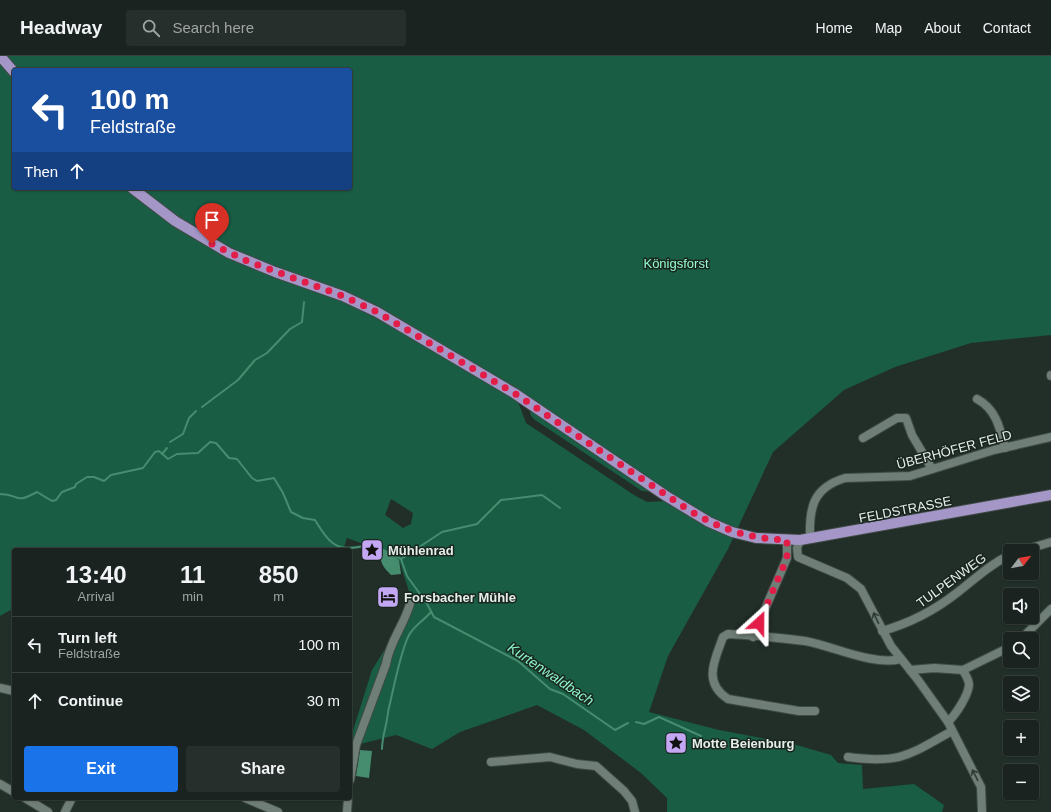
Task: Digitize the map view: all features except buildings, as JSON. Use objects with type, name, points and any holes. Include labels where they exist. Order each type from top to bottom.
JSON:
[{"type":"main road","points":[[0,56],[12,70]]},
{"type":"main road","name":"FELDSTRASSE","points":[[135,190],[175,221],[229,253],[275,272],[343,296],[377,312],[520,397],[698,516],[725,529],[763,539],[805,540],[1051,495]]},
{"type":"street","points":[[977,399],[988,405],[1001,432],[1005,448]]},
{"type":"street","points":[[864,438],[898,418],[906,418],[912,435],[932,469]]},
{"type":"street","name":"ÜBERHÖFER FELD","points":[[798,557],[797,553],[805,540],[813,504],[821,492],[831,484],[845,478],[910,476],[994,450],[1051,437]]},
{"type":"street","points":[[753,637],[787,558],[787,540]]},
{"type":"street","points":[[1039,546],[1051,542]]},
{"type":"street","points":[[787,558],[798,557],[856,584],[864,593],[882,631],[948,722],[981,787],[982,812]]},
{"type":"street","name":"TULPENWEG","points":[[882,631],[907,624],[924,616],[960,591],[989,567],[1003,559]]},
{"type":"street","points":[[352,757],[353,745],[386,664],[388,650],[402,626],[410,604]]},
{"type":"street","points":[[1028,632],[1051,609]]},
{"type":"street","points":[[815,711],[799,711],[728,699],[718,690],[713,681],[712,671],[723,637],[728,634],[806,641],[840,651],[892,661],[901,659]]},
{"type":"street","points":[[910,670],[934,668],[962,670],[1003,650]]},
{"type":"street","points":[[948,722],[957,713],[969,686],[967,678],[962,670]]},
{"type":"street","points":[[0,688],[12,691]]},
{"type":"street","points":[[848,757],[870,760],[904,757],[921,750],[952,731]]},
{"type":"street","points":[[491,762],[550,757],[577,764],[596,766],[624,791],[632,801],[635,812]]},
{"type":"street","points":[[0,784],[12,791]]},
{"type":"street","points":[[28,800],[48,812]]},
{"type":"street","points":[[65,812],[71,800]]},
{"type":"street","points":[[250,800],[278,812]]},
{"type":"street","points":[[347,812],[348,800]]},
{"type":"green space","name":"Königsforst","points":[[0,56],[1051,56],[1051,335],[971,343],[895,367],[844,390],[773,452],[728,549],[668,656],[649,712],[719,730],[793,744],[831,755],[838,763],[862,765],[863,789],[914,784],[944,805],[942,812],[667,812],[667,798],[641,773],[584,730],[537,705],[460,732],[432,749],[396,735],[360,744],[352,741],[352,734],[372,670],[413,604],[399,560],[391,554],[347,538],[344,548],[12,548],[12,609],[0,616]],"holes":[[[517,399],[529,407],[531,416],[535,420],[642,491],[656,492],[668,501],[647,502],[634,495],[526,423]],[[391,499],[413,513],[411,524],[403,528],[385,515]]]},
{"type":"shaded area","points":[[381,550],[391,554],[399,560],[401,574],[391,575],[386,569],[381,561]]},
{"type":"shaded area","points":[[360,750],[372,751],[369,778],[356,776]]},
{"type":"waterway","points":[[202,407],[238,380],[255,360],[267,353],[290,329],[302,322],[304,302]]},
{"type":"waterway","points":[[170,442],[183,434],[189,418],[196,411]]},
{"type":"waterway","name":"Kurtenwaldbach","points":[[0,494],[24,498],[37,492],[52,501],[56,500],[62,492],[75,487],[76,484],[87,477],[94,477],[104,481],[111,475],[143,468],[155,452],[159,451],[168,459],[177,454],[198,453],[210,442],[216,443],[229,458],[237,459],[252,478],[257,481],[274,478],[283,493],[291,512],[303,518],[315,520],[326,537],[338,546],[352,548],[372,544]]},
{"type":"waterway","name":"Kurtenwaldbach","points":[[162,454],[167,448]]},
{"type":"waterway","points":[[401,559],[442,532],[477,524],[501,500],[542,495],[560,508]]},
{"type":"waterway","name":"Kurtenwaldbach","points":[[381,549],[401,559],[407,576],[420,594]]},
{"type":"waterway","name":"Kurtenwaldbach","points":[[425,600],[434,617],[518,661],[550,689],[563,694],[615,730],[628,723]]},
{"type":"waterway","points":[[382,749],[388,712],[404,646],[411,632],[431,612]]},
{"type":"waterway","name":"Kurtenwaldbach","points":[[636,722],[644,724],[659,717],[701,736]]},
{"type":"place","name":"Mühlenrad","points":[[372,550]]},
{"type":"place","name":"Forsbacher Mühle","points":[[388,597]]},
{"type":"place","name":"Motte Beienburg","points":[[676,743]]},
{"type":"route","points":[[212,244],[247,261],[356,301],[377,312],[514,393],[687,509],[709,522],[748,536],[763,539],[787,540],[787,558],[759,623]]}]
